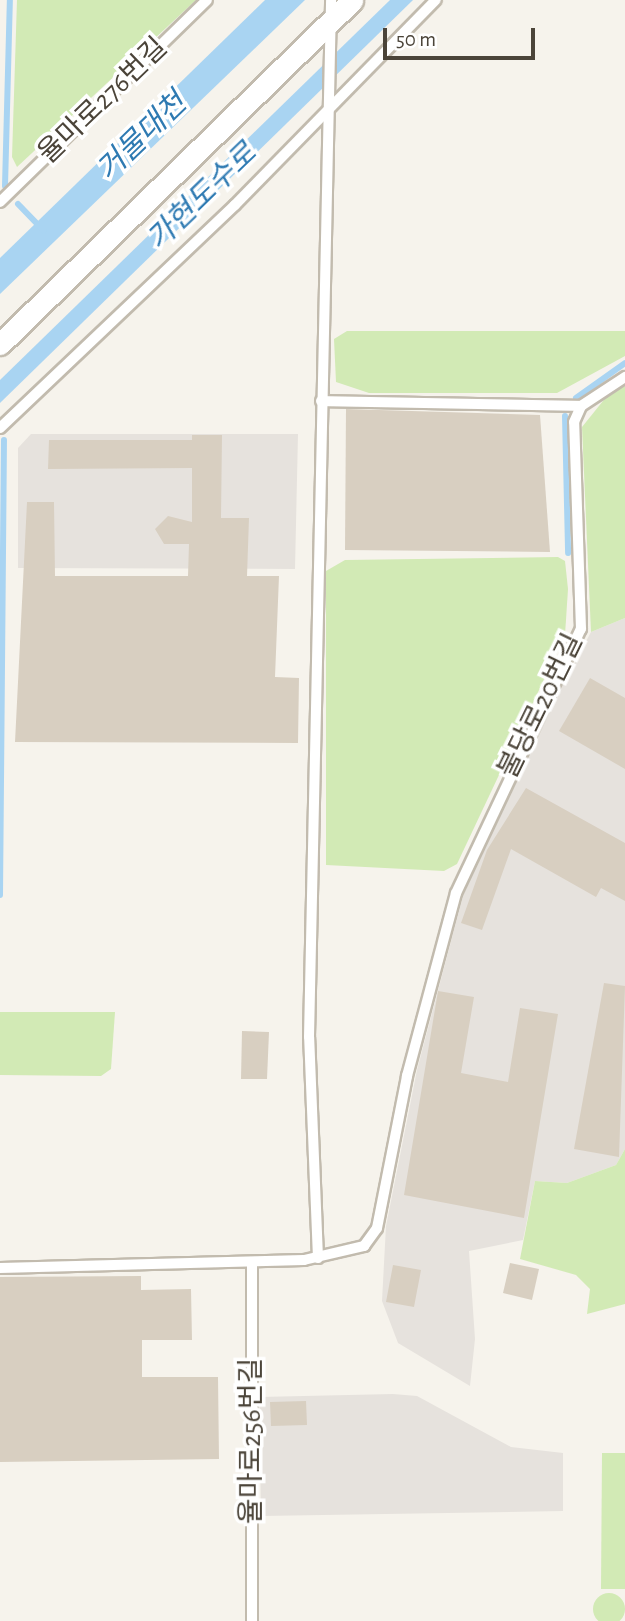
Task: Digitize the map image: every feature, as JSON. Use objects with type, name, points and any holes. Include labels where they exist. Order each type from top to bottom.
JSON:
[{"type":"street","points":[[0,344],[331,15],[352,0]]},
{"type":"lane","name":"율마로276번길","points":[[0,202],[207,0]]},
{"type":"lane","points":[[0,428],[436,0]]},
{"type":"lane","points":[[0,1268],[318,1258],[309,1037],[331,15]]},
{"type":"lane","points":[[321,401],[581,406],[625,377]]},
{"type":"lane","name":"불당로20번길","points":[[318,1258],[364,1246],[377,1228],[407,1076],[456,893],[581,629],[572,451],[581,406]]},
{"type":"lane","name":"율마로256번길","points":[[252,1262],[252,1621]]},
{"type":"shaded area","points":[[31,434],[298,434],[295,569],[18,568],[18,448]]},
{"type":"shaded area","points":[[625,618],[625,1149],[616,1165],[567,1183],[535,1181],[523,1240],[469,1251],[475,1339],[470,1386],[398,1343],[382,1301],[386,1226],[417,1070],[463,896],[512,779],[591,632]]},
{"type":"shaded area","points":[[393,1394],[417,1396],[511,1447],[563,1453],[563,1511],[261,1516],[259,1397]]},
{"type":"green space","points":[[17,0],[196,0],[17,167],[12,157]]},
{"type":"green space","points":[[347,331],[625,331],[625,356],[557,393],[369,393],[336,382],[334,339]]},
{"type":"green space","points":[[625,386],[625,618],[591,632],[582,427],[607,396]]},
{"type":"green space","points":[[558,557],[565,561],[568,589],[565,635],[457,864],[444,871],[326,865],[326,571],[345,560]]},
{"type":"green space","points":[[0,1012],[115,1012],[111,1069],[101,1076],[0,1075]]},
{"type":"green space","points":[[625,1149],[625,1304],[587,1314],[590,1289],[576,1275],[520,1259],[535,1181],[567,1183],[616,1165]]},
{"type":"green space","points":[[602,1453],[625,1453],[625,1589],[601,1589]]},
{"type":"green space","points":[[609,1593],[620,1598],[625,1609],[620,1620],[609,1625],[598,1620],[593,1609],[598,1598]]},
{"type":"water","name":"거물대천","points":[[265,0],[305,0],[0,294],[0,258]]},
{"type":"water","name":"가현도수로","points":[[390,0],[413,0],[0,403],[0,380]]},
{"type":"building","points":[[346,409],[540,415],[550,552],[345,550]]},
{"type":"building","points":[[192,435],[222,435],[221,518],[249,518],[247,576],[279,576],[275,677],[299,678],[298,743],[15,742],[27,502],[54,502],[55,576],[188,576],[189,544],[164,544],[155,529],[168,516],[192,522],[192,468],[48,469],[49,440],[192,440]]},
{"type":"building","points":[[590,678],[625,698],[625,769],[559,731]]},
{"type":"building","points":[[526,788],[625,843],[625,901],[601,888],[596,897],[511,849],[482,930],[461,923],[487,850]]},
{"type":"building","points":[[604,983],[625,986],[619,1157],[574,1149]]},
{"type":"building","points":[[438,991],[474,997],[461,1073],[508,1082],[520,1008],[558,1014],[524,1218],[404,1195]]},
{"type":"building","points":[[242,1031],[269,1032],[267,1079],[241,1079]]},
{"type":"building","points":[[510,1263],[539,1269],[532,1300],[503,1293]]},
{"type":"building","points":[[393,1265],[421,1270],[414,1307],[386,1302]]},
{"type":"building","points":[[141,1276],[141,1290],[191,1289],[192,1340],[142,1340],[142,1377],[218,1377],[219,1459],[0,1462],[0,1277]]},
{"type":"building","points":[[306,1401],[307,1425],[271,1426],[270,1402]]},
{"type":"waterway","points":[[5,186],[10,0]]},
{"type":"waterway","points":[[18,204],[44,231]]},
{"type":"waterway","points":[[576,398],[625,363]]},
{"type":"waterway","points":[[565,416],[568,553]]},
{"type":"waterway","points":[[0,895],[4,440]]}]
